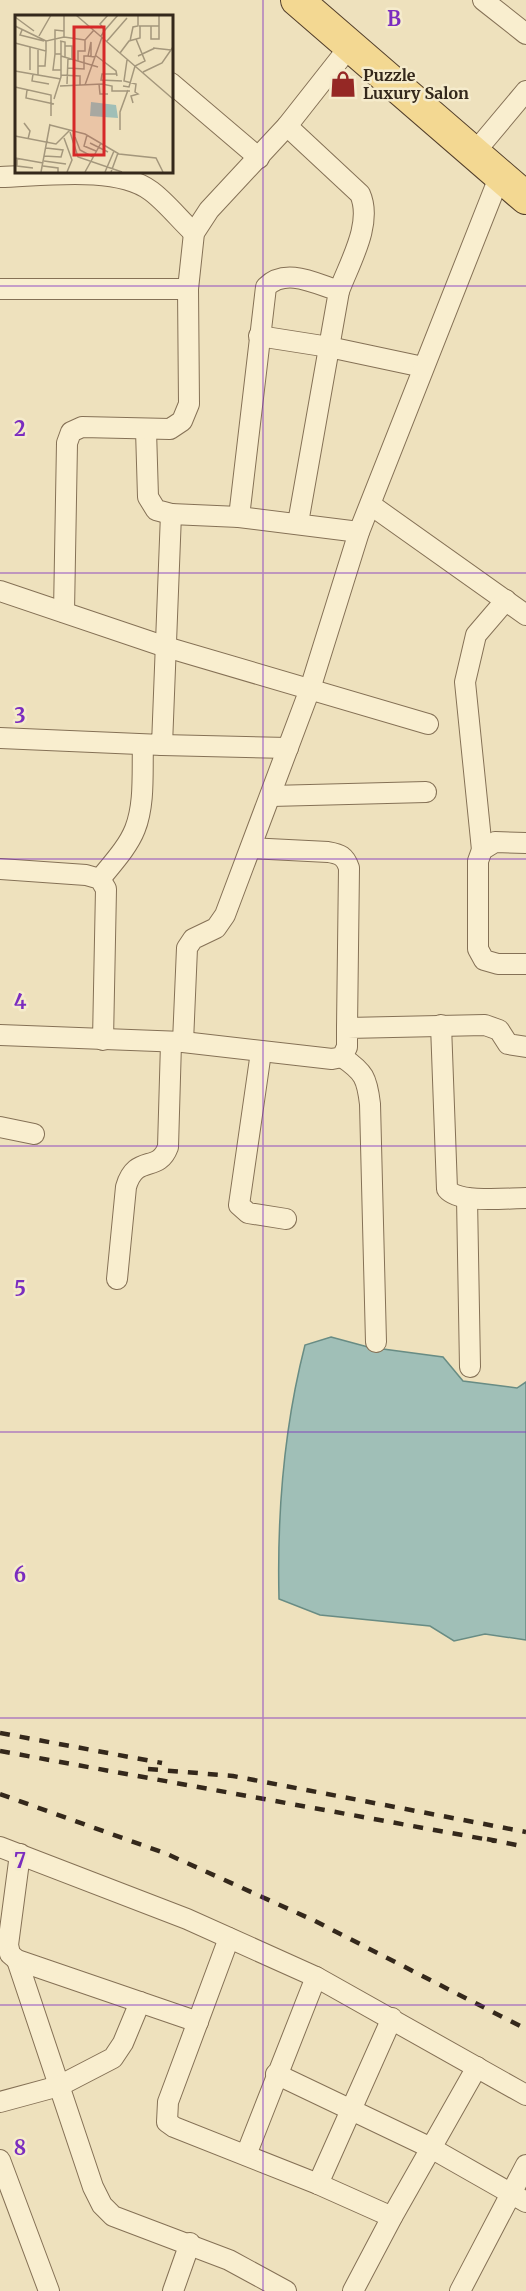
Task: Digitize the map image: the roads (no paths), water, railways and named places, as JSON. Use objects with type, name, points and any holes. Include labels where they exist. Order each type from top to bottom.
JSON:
[{"type":"main road","points":[[297,0],[526,198]]},
{"type":"street","points":[[483,0],[526,34]]},
{"type":"street","points":[[64,612],[67,443],[71,432],[82,427],[170,429],[182,421],[189,404],[188,289],[194,233],[209,210],[287,126],[350,46]]},
{"type":"street","points":[[172,84],[259,158]]},
{"type":"street","points":[[474,153],[526,91]]},
{"type":"street","points":[[287,126],[360,194],[366,206],[364,221],[339,291],[298,523]]},
{"type":"street","points":[[117,1279],[126,1187],[130,1174],[136,1167],[158,1161],[165,1156],[168,1147],[187,948],[193,939],[216,928],[225,915],[310,688],[359,532],[500,175]]},
{"type":"street","points":[[0,177],[106,176],[131,180],[150,190],[194,233]]},
{"type":"street","points":[[239,517],[266,287],[275,278],[289,276],[339,291]]},
{"type":"street","points":[[0,289],[188,289]]},
{"type":"street","points":[[259,336],[329,347],[423,367]]},
{"type":"street","points":[[146,430],[148,496],[156,510],[171,514],[239,517],[298,523],[359,532]]},
{"type":"street","points":[[371,505],[526,615]]},
{"type":"street","points":[[100,879],[120,854],[135,828],[153,745],[166,647],[171,514]]},
{"type":"street","points":[[0,591],[166,647],[428,724]]},
{"type":"street","points":[[506,600],[476,635],[465,682],[482,850],[478,861],[478,949],[484,960],[498,964],[526,964]]},
{"type":"street","points":[[0,738],[288,748]]},
{"type":"street","points":[[271,796],[426,792]]},
{"type":"street","points":[[482,850],[495,842],[526,843]]},
{"type":"street","points":[[251,848],[328,852],[340,854],[347,861],[349,868],[347,1047],[342,1057]]},
{"type":"street","points":[[0,869],[86,875],[100,879],[106,889],[103,1040]]},
{"type":"street","points":[[441,1025],[446,1182],[452,1195],[466,1198],[526,1198]]},
{"type":"street","points":[[347,1028],[493,1026],[499,1030],[508,1044],[526,1047]]},
{"type":"street","points":[[0,1035],[177,1043],[333,1059],[342,1057],[358,1068],[367,1081],[370,1104],[376,1342]]},
{"type":"street","points":[[261,1052],[238,1205],[248,1213],[286,1219]]},
{"type":"street","points":[[0,1127],[34,1134]]},
{"type":"street","points":[[466,1198],[470,1367]]},
{"type":"street","points":[[0,1847],[187,1919],[316,1977],[526,2095]]},
{"type":"street","points":[[20,1854],[8,1945],[10,1954],[16,1960],[102,2205],[113,2216],[190,2243],[259,2285],[286,2291]]},
{"type":"street","points":[[229,1938],[168,2102],[167,2122],[174,2127],[318,2184],[392,2217]]},
{"type":"street","points":[[16,1960],[198,2022]]},
{"type":"street","points":[[246,2155],[316,1977]]},
{"type":"street","points":[[0,2102],[59,2086],[113,2058],[123,2043],[140,2002]]},
{"type":"street","points":[[318,2184],[392,2018]]},
{"type":"street","points":[[356,2290],[392,2217],[477,2067]]},
{"type":"street","points":[[276,2074],[431,2148],[518,2198]]},
{"type":"street","points":[[0,2160],[7,2199],[49,2291]]},
{"type":"street","points":[[459,2291],[518,2198],[526,2165]]},
{"type":"street","points":[[173,2291],[190,2243]]},
{"type":"water","points":[[331,1337],[368,1347],[443,1357],[463,1381],[517,1388],[526,1382],[526,1640],[485,1634],[454,1641],[430,1626],[320,1615],[279,1599],[279,1535],[283,1471],[298,1376],[305,1345]]},
{"type":"railway","points":[[0,1733],[162,1763]]},
{"type":"railway","points":[[0,1751],[495,1841]]},
{"type":"railway","points":[[148,1769],[233,1776],[526,1832]]},
{"type":"railway","points":[[0,1794],[167,1854],[315,1921],[526,2029]]},
{"type":"railway","points":[[487,1839],[526,1847]]},
{"type":"place","name":"Puzzle Luxury Salon","points":[[343,84]]}]
